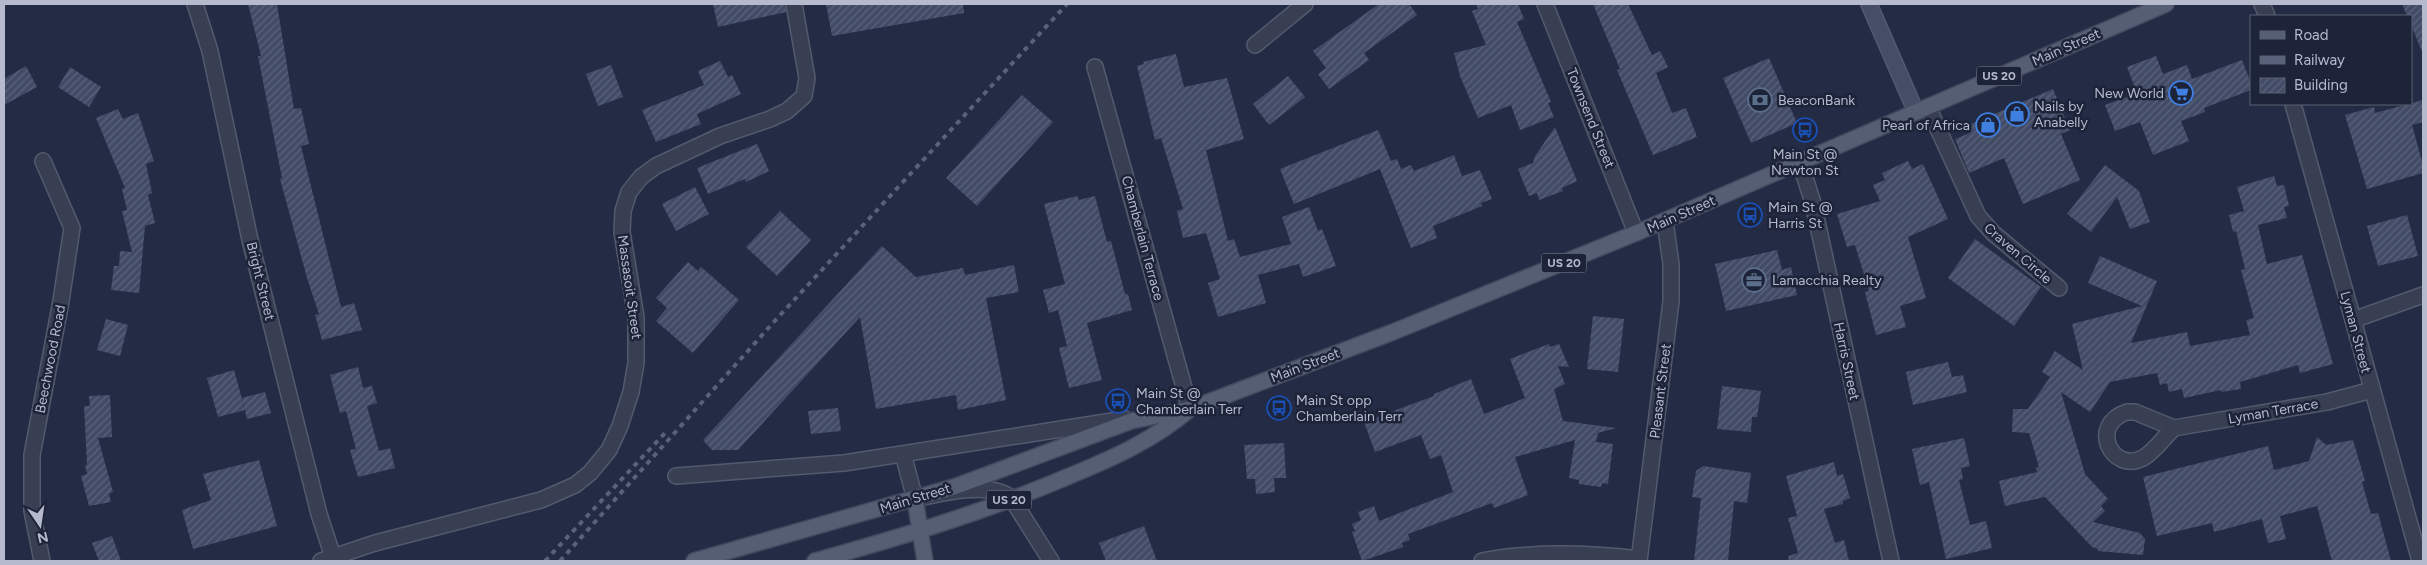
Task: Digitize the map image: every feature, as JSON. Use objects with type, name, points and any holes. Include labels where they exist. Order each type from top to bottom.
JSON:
[{"type":"main road","points":[[1869,4],[1922,110]]},
{"type":"main road","name":"Main Street","points":[[694,561],[915,499],[1110,428],[1151,415],[1190,409],[1393,332],[1636,233],[2166,4]]},
{"type":"main road","name":"Main Street","points":[[815,561],[922,530],[1012,499],[1096,465],[1140,444],[1190,409]]},
{"type":"main road","points":[[915,499],[922,530],[925,561]]},
{"type":"street","name":"Bright Street","points":[[195,4],[210,51],[250,240],[320,514],[327,559]]},
{"type":"street","name":"Massasoit Street","points":[[327,559],[408,535],[541,500],[574,485],[596,466],[609,450],[624,414],[636,363],[636,316],[622,232],[625,201],[641,177],[656,166],[720,136],[778,115],[799,101],[806,91],[808,78],[794,4]]},
{"type":"street","points":[[1255,45],[1305,4]]},
{"type":"street","name":"Townsend Street","points":[[1545,4],[1636,233]]},
{"type":"street","name":"Chamberlain Terrace","points":[[1095,67],[1190,409]]},
{"type":"street","name":"Lyman Street","points":[[2292,105],[2420,561]]},
{"type":"street","name":"Craven Circle","points":[[1922,110],[1978,216],[1993,233],[2059,288]]},
{"type":"street","name":"Beechwood Road","points":[[42,561],[32,511],[32,455],[61,301],[72,228],[43,162]]},
{"type":"street","name":"Harris Street","points":[[1800,162],[1813,203],[1890,561]]},
{"type":"street","name":"Pleasant Street","points":[[1639,560],[1671,301],[1672,264],[1665,220]]},
{"type":"street","points":[[2353,320],[2423,295]]},
{"type":"street","name":"Lyman Terrace","points":[[2174,428],[2327,402],[2372,390]]},
{"type":"street","points":[[676,476],[818,466],[1151,415]]},
{"type":"street","points":[[903,454],[915,499],[955,491],[984,490],[1001,492],[1012,499],[1051,561]]},
{"type":"street","points":[[1482,561],[1548,554],[1602,555],[1639,560]]},
{"type":"building","points":[[248,4],[277,4],[294,109],[301,108],[309,144],[301,146],[341,307],[354,303],[362,330],[322,340],[315,315],[319,314],[307,278],[280,179],[282,178],[258,56],[261,56]]},
{"type":"building","points":[[713,4],[785,4],[786,12],[718,27]]},
{"type":"building","points":[[826,4],[963,4],[964,13],[832,36]]},
{"type":"building","points":[[1379,4],[1409,4],[1417,15],[1364,53],[1369,60],[1329,89],[1318,74],[1326,68],[1313,51]]},
{"type":"building","points":[[1476,4],[1518,4],[1524,19],[1517,22],[1551,102],[1548,103],[1554,117],[1520,130],[1511,105],[1478,118],[1460,76],[1454,53],[1486,45],[1472,11],[1478,9]]},
{"type":"building","points":[[1593,4],[1628,4],[1652,55],[1660,51],[1668,67],[1656,73],[1672,113],[1686,108],[1697,137],[1653,155],[1617,70],[1620,69]]},
{"type":"building","points":[[2402,4],[2423,4],[2423,54],[2412,27],[2412,15],[2407,15]]},
{"type":"building","points":[[1176,54],[1184,87],[1227,78],[1244,139],[1206,150],[1228,241],[1234,239],[1240,257],[1291,244],[1282,217],[1309,207],[1318,231],[1322,229],[1336,266],[1303,277],[1299,264],[1258,275],[1266,303],[1218,317],[1208,283],[1220,279],[1206,233],[1183,238],[1177,211],[1183,209],[1161,138],[1155,140],[1137,66],[1144,64],[1143,62]]},
{"type":"building","points":[[2156,56],[2163,74],[2187,65],[2192,79],[2242,60],[2250,80],[2250,90],[2204,108],[2205,112],[2181,121],[2189,141],[2153,155],[2140,122],[2115,131],[2105,105],[2137,93],[2127,67]]},
{"type":"building","name":"BeaconBank","points":[[1769,58],[1797,123],[1751,143],[1723,78]]},
{"type":"building","points":[[720,61],[728,77],[732,75],[741,94],[697,114],[701,124],[656,142],[642,110],[704,85],[698,71]]},
{"type":"building","points":[[611,65],[623,97],[598,106],[586,74]]},
{"type":"building","points":[[26,66],[37,87],[4,105],[4,79]]},
{"type":"building","points":[[70,67],[101,87],[89,107],[58,87]]},
{"type":"building","points":[[1288,76],[1305,97],[1269,125],[1253,104]]},
{"type":"building","points":[[2053,89],[2070,130],[2061,134],[2080,180],[2023,204],[2004,158],[1969,173],[1955,139],[1970,133],[1966,126]]},
{"type":"building","points":[[1022,95],[1053,122],[977,206],[946,178]]},
{"type":"building","points":[[2423,100],[2423,122],[2412,125],[2423,165],[2423,173],[2367,189],[2345,115],[2374,107],[2375,113],[2405,105],[2412,105],[2412,103]]},
{"type":"building","points":[[118,109],[123,119],[138,113],[154,161],[146,164],[152,193],[148,195],[155,223],[145,226],[139,293],[111,290],[114,266],[119,266],[120,251],[132,252],[122,211],[127,210],[122,189],[125,188],[96,118]]},
{"type":"building","points":[[1555,127],[1577,181],[1562,188],[1563,191],[1539,200],[1537,193],[1529,196],[1518,169],[1533,163],[1535,156]]},
{"type":"building","points":[[1378,130],[1391,161],[1397,159],[1401,169],[1411,165],[1414,171],[1454,155],[1462,176],[1480,170],[1492,199],[1481,203],[1482,206],[1433,226],[1437,238],[1411,248],[1380,169],[1294,204],[1280,169]]},
{"type":"building","points":[[757,144],[769,171],[746,182],[745,179],[708,194],[697,168]]},
{"type":"building","points":[[1908,161],[1912,169],[1923,164],[1948,219],[1908,237],[1926,298],[1900,306],[1906,327],[1876,335],[1865,292],[1869,291],[1855,245],[1847,247],[1837,214],[1880,201],[1873,185],[1885,180],[1882,173]]},
{"type":"building","points":[[2105,165],[2139,191],[2150,222],[2130,229],[2117,197],[2091,232],[2067,214]]},
{"type":"building","points":[[2274,176],[2277,186],[2284,185],[2289,206],[2284,207],[2287,218],[2258,225],[2267,264],[2302,255],[2333,364],[2300,373],[2298,365],[2240,382],[2241,389],[2221,392],[2221,390],[2184,398],[2182,389],[2169,392],[2167,383],[2160,385],[2157,373],[2110,382],[2090,412],[2061,392],[2085,474],[2108,499],[2101,506],[2105,511],[2093,522],[2140,533],[2145,539],[2143,555],[2098,551],[2045,497],[2005,506],[1999,481],[2037,472],[2036,468],[2039,467],[2029,433],[2012,432],[2013,409],[2028,409],[2050,377],[2042,372],[2055,351],[2083,370],[2072,324],[2142,306],[2088,283],[2100,256],[2157,281],[2131,343],[2187,332],[2190,346],[2250,335],[2246,320],[2254,318],[2241,270],[2245,269],[2236,231],[2233,232],[2229,215],[2244,211],[2237,187]]},
{"type":"building","points":[[695,187],[709,214],[676,231],[662,204]]},
{"type":"building","points":[[1077,196],[1079,200],[1095,196],[1107,242],[1111,241],[1125,294],[1128,294],[1132,310],[1087,323],[1102,380],[1069,388],[1059,348],[1067,346],[1058,310],[1049,313],[1043,290],[1065,284],[1044,204]]},
{"type":"building","points":[[780,211],[811,240],[777,276],[746,247]]},
{"type":"building","points":[[2407,215],[2418,256],[2378,266],[2367,226]]},
{"type":"building","points":[[1975,239],[2041,287],[2014,326],[1948,278]]},
{"type":"building","points":[[882,246],[916,277],[963,268],[965,275],[1014,265],[1019,292],[986,298],[1006,400],[958,410],[956,395],[876,409],[860,317],[738,450],[712,450],[703,440]]},
{"type":"building","points":[[1777,250],[1782,270],[1791,267],[1797,295],[1726,311],[1715,264]]},
{"type":"building","points":[[688,262],[698,271],[701,267],[739,300],[693,353],[656,321],[667,308],[656,298]]},
{"type":"building","points":[[1593,316],[1624,319],[1618,372],[1587,369]]},
{"type":"building","points":[[106,319],[128,325],[120,356],[97,350]]},
{"type":"building","points":[[1549,344],[1550,347],[1559,344],[1569,367],[1558,366],[1565,384],[1554,389],[1563,421],[1616,428],[1598,433],[1596,442],[1613,444],[1608,484],[1602,483],[1601,487],[1579,484],[1579,480],[1569,478],[1575,440],[1515,457],[1528,495],[1494,508],[1492,503],[1408,534],[1410,540],[1402,543],[1403,547],[1362,561],[1352,532],[1355,531],[1352,524],[1361,520],[1358,512],[1374,506],[1379,521],[1453,492],[1441,455],[1430,459],[1421,435],[1375,452],[1364,422],[1434,396],[1434,394],[1471,379],[1484,414],[1525,398],[1510,359]]},
{"type":"building","points":[[1948,362],[1952,377],[1963,375],[1967,392],[1913,405],[1906,372]]},
{"type":"building","points":[[358,367],[363,388],[372,386],[377,403],[367,406],[379,451],[390,448],[395,468],[358,477],[350,450],[356,449],[346,411],[340,413],[330,375]]},
{"type":"building","points":[[234,370],[245,410],[218,417],[207,378]]},
{"type":"building","points":[[1722,386],[1761,391],[1757,417],[1752,417],[1751,432],[1717,429]]},
{"type":"building","points":[[265,392],[271,413],[247,419],[242,398]]},
{"type":"building","points":[[110,395],[112,437],[98,438],[113,492],[109,494],[111,502],[89,506],[81,476],[87,474],[85,465],[87,465],[84,406],[90,406],[89,396]]},
{"type":"building","points":[[838,408],[841,431],[811,434],[808,411]]},
{"type":"building","points":[[2317,437],[2326,445],[2353,440],[2365,481],[2362,482],[2371,514],[2378,513],[2391,561],[2332,561],[2317,506],[2280,516],[2286,539],[2268,543],[2262,519],[2214,532],[2212,523],[2157,536],[2143,477],[2268,446],[2274,470],[2309,461]]},
{"type":"building","points":[[1964,438],[1970,466],[1961,468],[1963,479],[1959,480],[1970,525],[1986,521],[1992,548],[1946,559],[1929,482],[1920,485],[1912,449]]},
{"type":"building","points":[[1284,443],[1286,478],[1274,478],[1275,492],[1256,494],[1255,479],[1247,479],[1244,445]]},
{"type":"building","points":[[259,460],[277,526],[193,549],[182,510],[211,500],[203,474]]},
{"type":"building","points":[[1834,462],[1837,476],[1843,474],[1850,498],[1843,501],[1843,504],[1824,509],[1835,543],[1844,540],[1849,561],[1789,561],[1788,556],[1798,553],[1788,518],[1797,516],[1786,476]]},
{"type":"building","points":[[1703,466],[1751,473],[1747,503],[1734,501],[1728,561],[1694,561],[1701,498],[1692,497],[1696,471]]},
{"type":"building","points":[[1144,526],[1157,561],[1106,561],[1099,543]]},
{"type":"building","points":[[112,536],[121,561],[99,561],[92,543]]},
{"type":"railway","points":[[560,561],[772,324],[1067,4]]},
{"type":"railway","points":[[545,561],[665,433]]},
{"type":"place","name":"New World","points":[[2181,93]]},
{"type":"place","name":"BeaconBank","points":[[1760,100]]},
{"type":"place","name":"Nails by Anabelly","points":[[2017,114]]},
{"type":"place","name":"Pearl of Africa","points":[[1988,125]]},
{"type":"place","name":"Main St @ Newton St","points":[[1805,130]]},
{"type":"place","name":"Main St @ Harris St","points":[[1750,215]]},
{"type":"place","name":"Lamacchia Realty","points":[[1754,280]]},
{"type":"place","name":"Main St @ Chamberlain Terr","points":[[1118,401]]},
{"type":"place","name":"Main St opp Chamberlain Terr","points":[[1279,408]]}]
